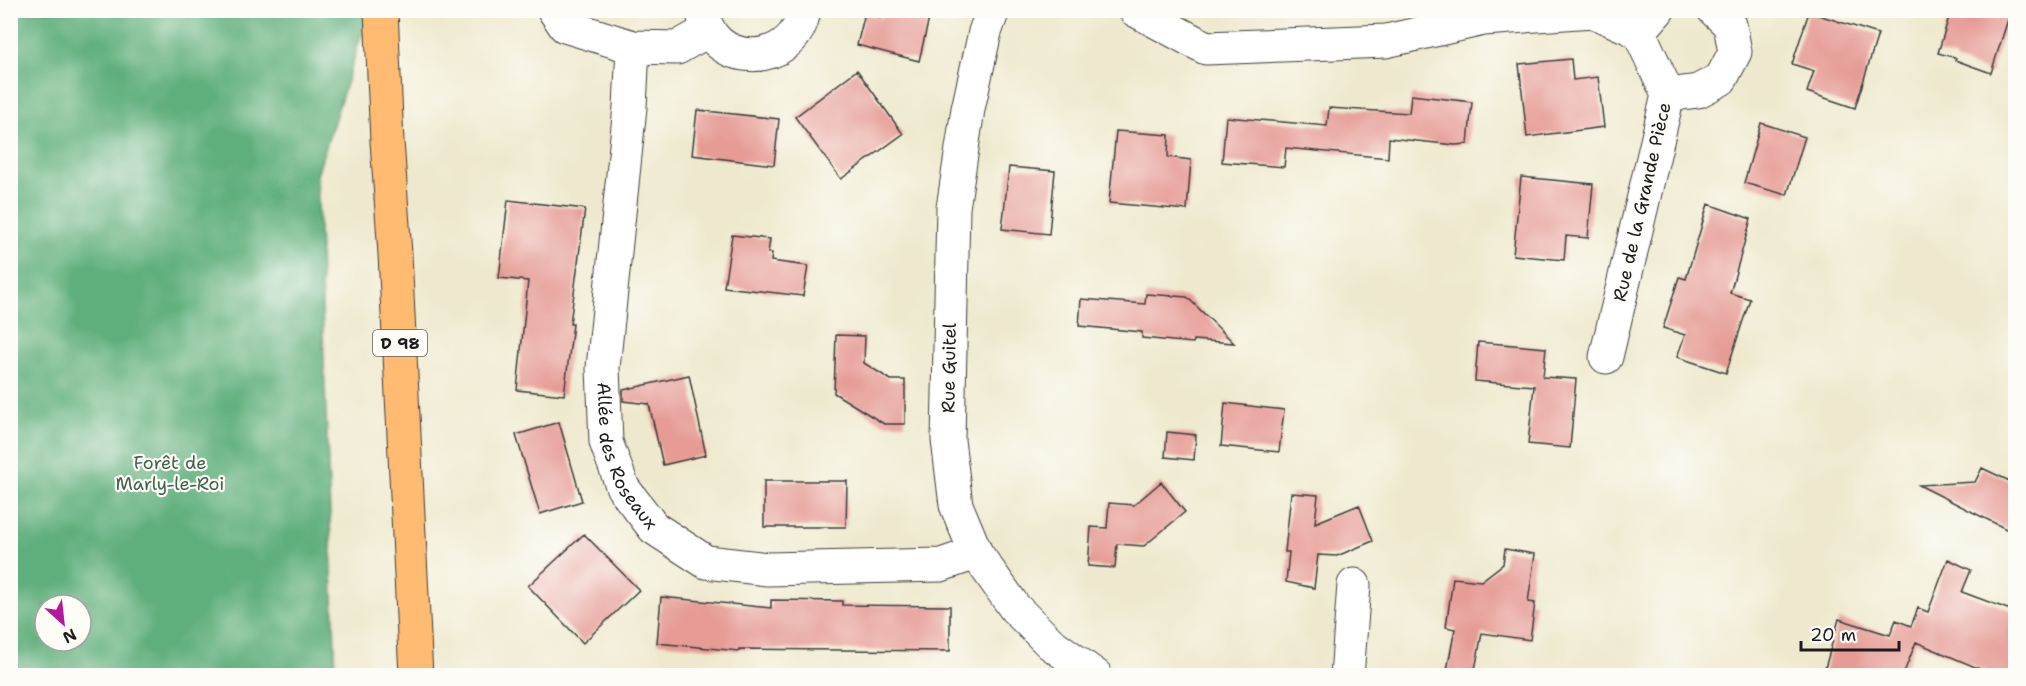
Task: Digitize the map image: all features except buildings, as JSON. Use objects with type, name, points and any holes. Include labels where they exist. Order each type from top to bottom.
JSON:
[{"type":"main road","name":"D 98","points":[[381,10],[387,141],[396,254],[416,675]]},
{"type":"street","points":[[554,10],[565,26],[633,47],[677,48],[706,20],[720,43],[735,52],[751,56],[767,54],[783,47],[795,36],[803,21],[804,10]]},
{"type":"street","name":"Rue Guitel","points":[[993,10],[985,32],[966,120],[953,208],[948,440],[956,505],[976,553],[1015,608],[1050,643],[1096,675]]},
{"type":"street","name":"Rue de la Grande Pièce","points":[[1135,10],[1206,48],[1386,41],[1414,22],[1484,19],[1516,14],[1592,11],[1649,21],[1668,95],[1606,357]]},
{"type":"street","points":[[1668,95],[1698,91],[1721,79],[1735,52],[1730,25],[1714,10]]},
{"type":"street","name":"Allée des Roseaux","points":[[633,47],[625,152],[603,368],[606,442],[623,488],[654,528],[706,562],[768,569],[941,565],[976,553]]},
{"type":"street","points":[[1347,675],[1354,585]]},
{"type":"green space","name":"Forêt de Marly-le-Roi","points":[[10,11],[369,11],[317,175],[336,675],[11,675]]}]
